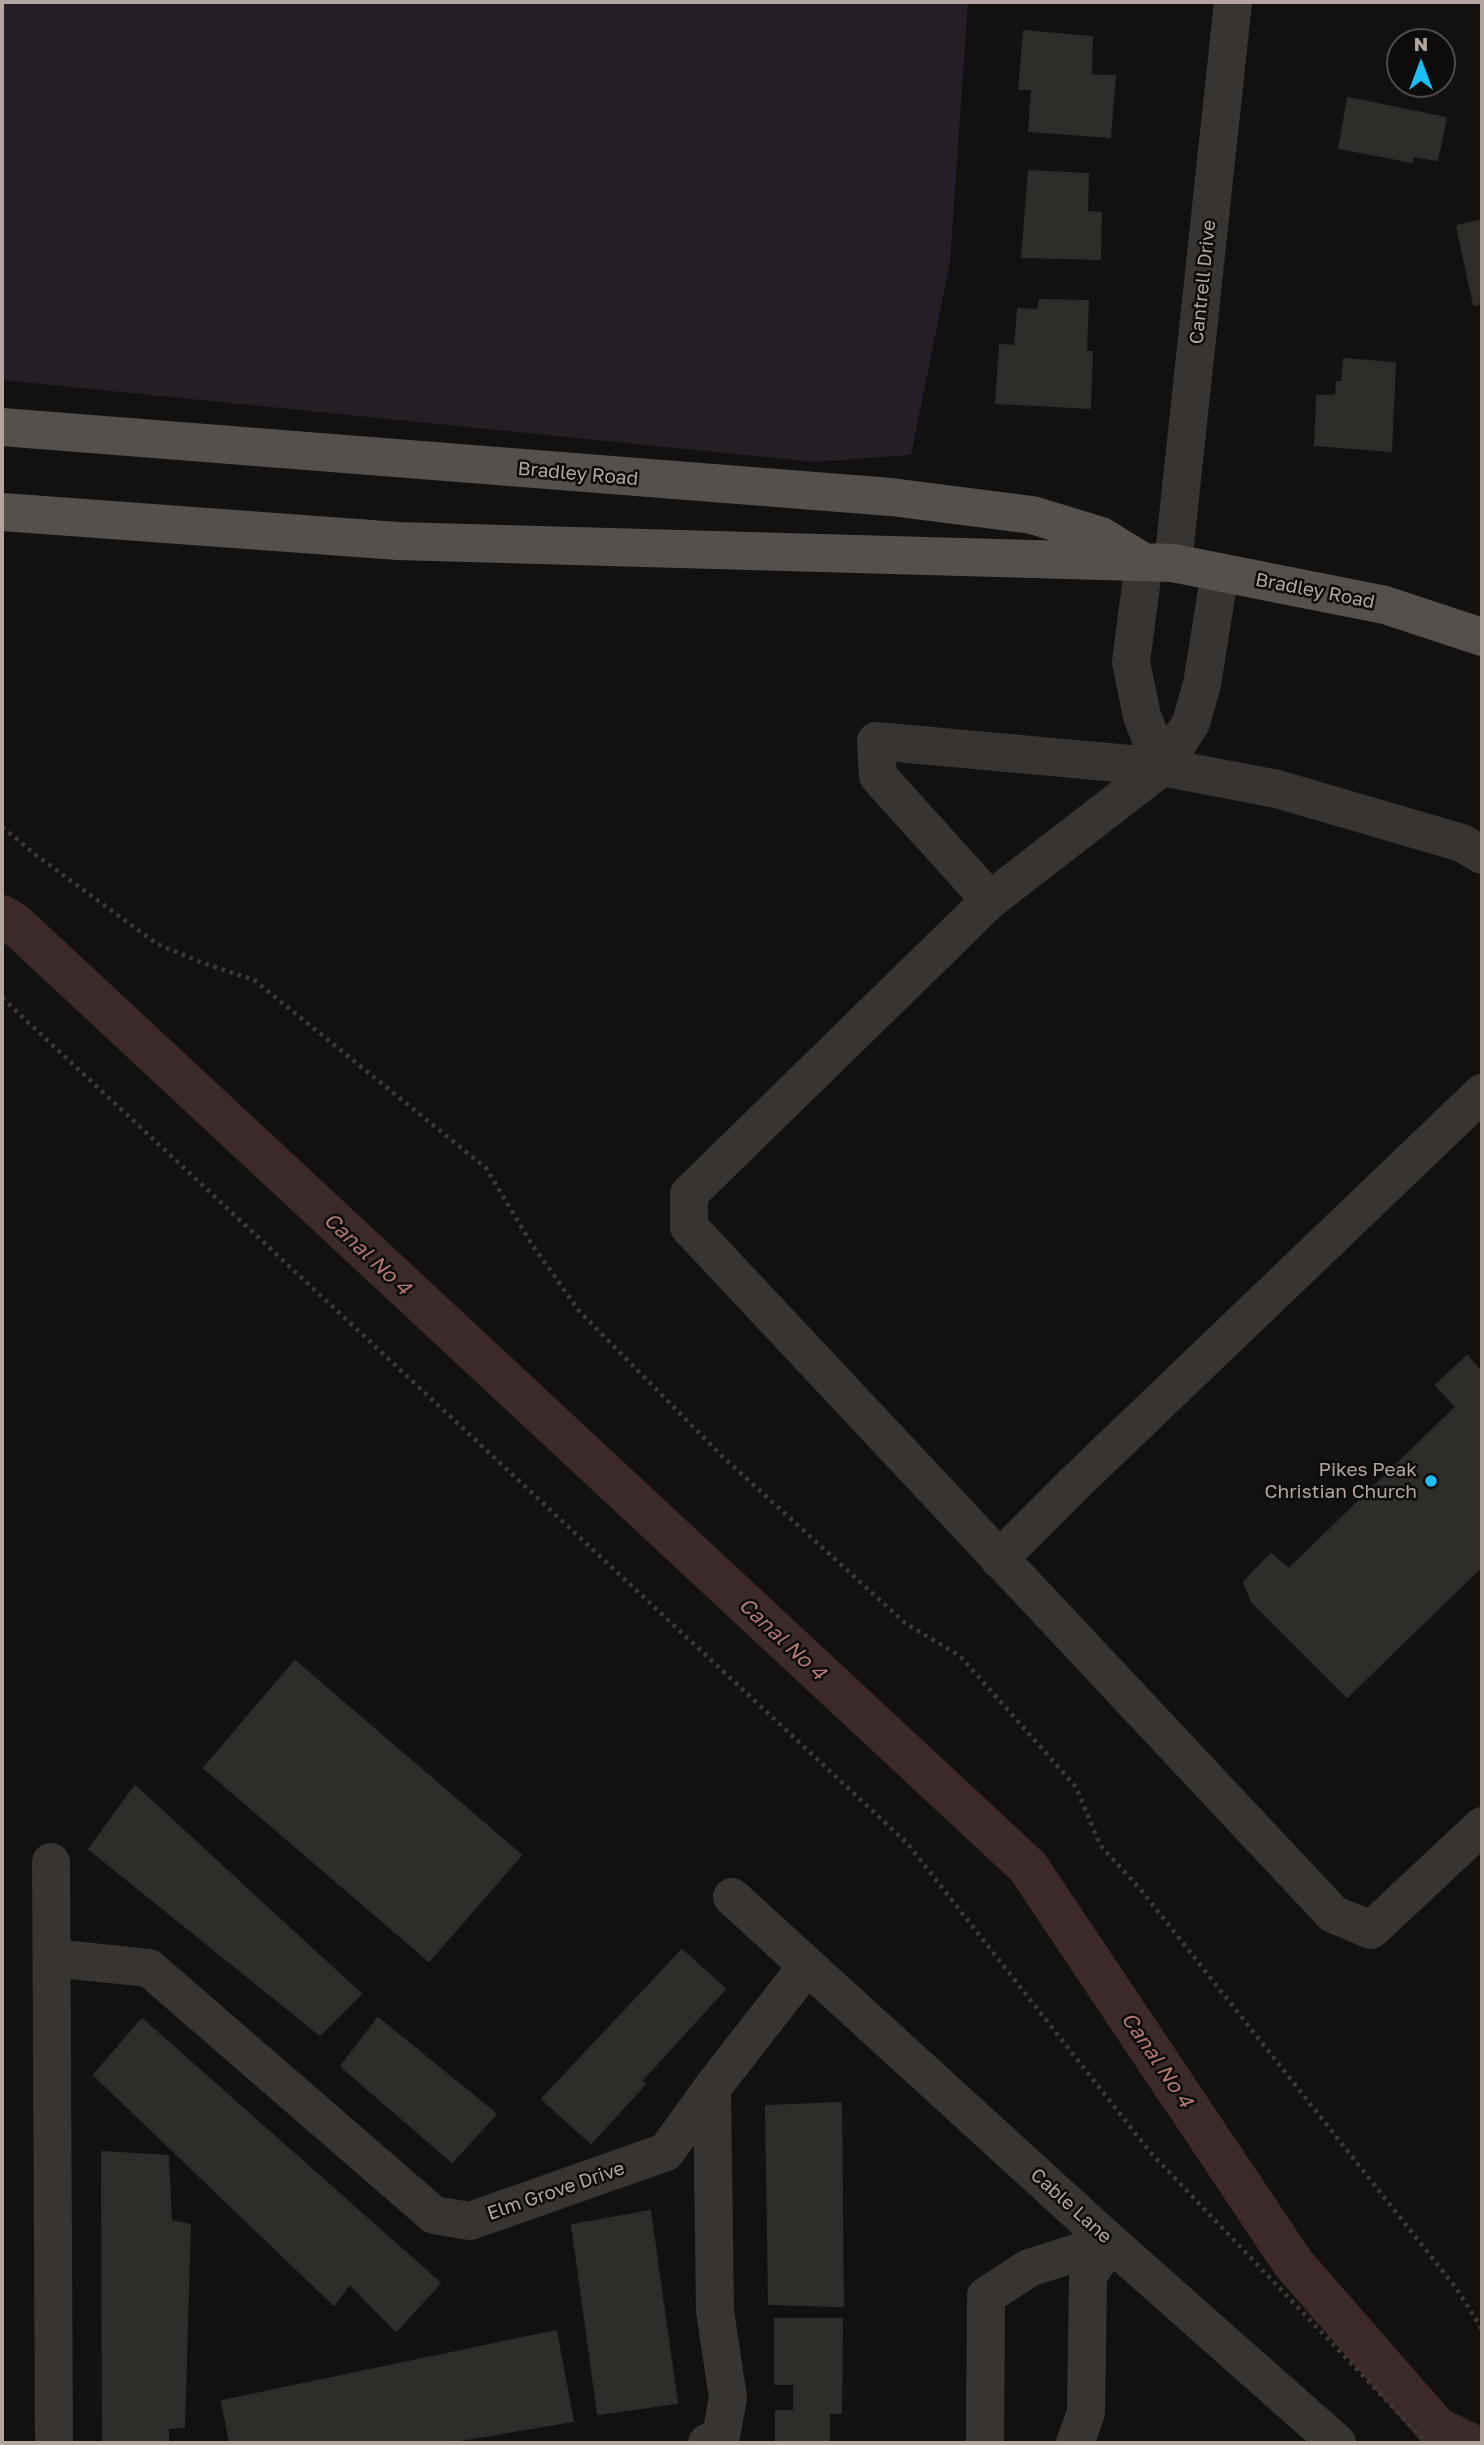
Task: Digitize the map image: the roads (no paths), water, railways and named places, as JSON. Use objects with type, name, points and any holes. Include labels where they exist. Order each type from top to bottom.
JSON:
[{"type":"main road","name":"Bradley Road","points":[[2,427],[891,497],[1032,515],[1101,536],[1158,563]]},
{"type":"main road","name":"Bradley Road","points":[[2,512],[398,541],[1158,563],[1220,572],[1385,604],[1482,637]]},
{"type":"street","name":"Cantrell Drive","points":[[1162,767],[1142,716],[1131,662],[1158,563],[1233,2]]},
{"type":"street","points":[[1220,572],[1202,684],[1191,723],[1162,767],[990,900],[689,1194],[688,1227],[1333,1914],[1371,1930],[1482,1826]]},
{"type":"street","points":[[990,900],[878,776],[876,741],[1162,767],[1277,789],[1462,843],[1482,855]]},
{"type":"street","points":[[999,1559],[1482,1093]]},
{"type":"street","points":[[51,1862],[54,2443]]},
{"type":"street","name":"Cable Lane","points":[[732,1897],[1333,2442]]},
{"type":"street","name":"Elm Grove Drive","points":[[52,1958],[149,1968],[434,2215],[470,2221],[666,2152],[712,2088]]},
{"type":"street","points":[[707,2443],[721,2436],[728,2398],[715,2311],[712,2088],[807,1966]]},
{"type":"street","points":[[985,2443],[986,2296],[1029,2268],[1110,2242]]},
{"type":"street","points":[[1075,2443],[1086,2413],[1088,2276],[1110,2242]]},
{"type":"waterway","name":"Canal No 4","points":[[2,916],[15,924],[1028,1867],[1293,2263],[1437,2428],[1468,2443]]},
{"type":"place","name":"Pikes Peak Christian Church","points":[[1431,1481]]}]
